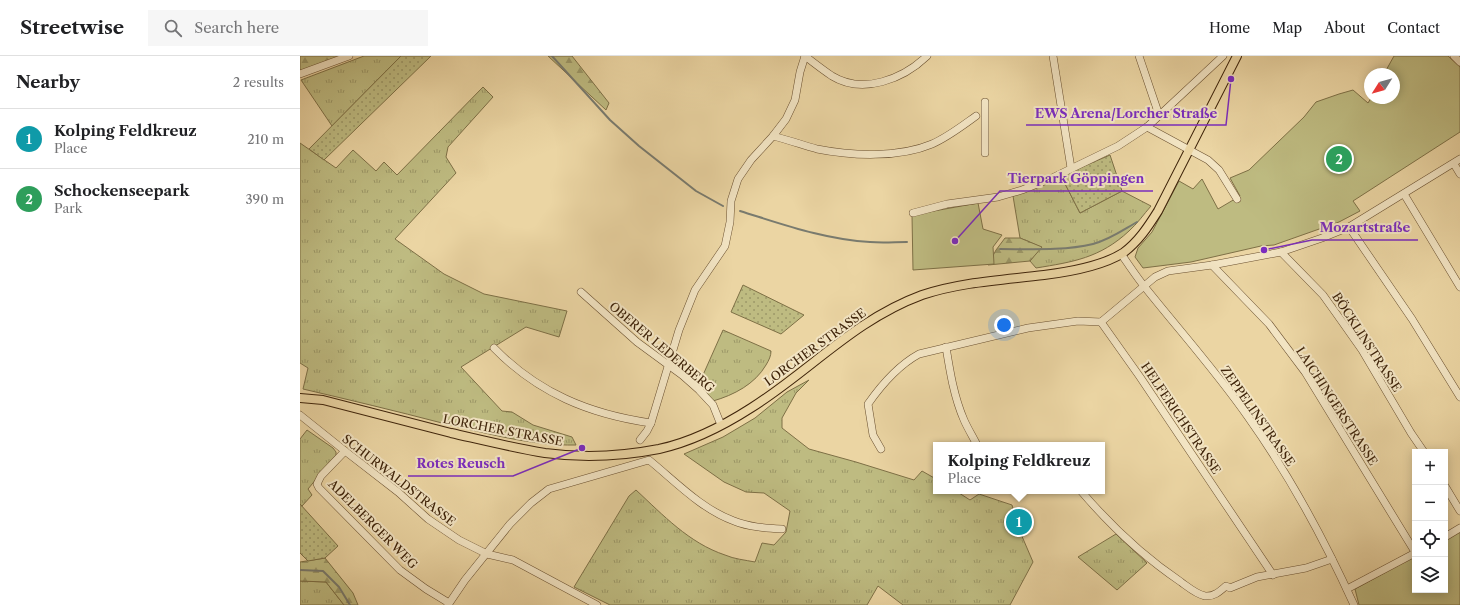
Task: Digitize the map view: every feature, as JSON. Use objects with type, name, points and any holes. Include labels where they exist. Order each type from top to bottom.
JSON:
[{"type":"main road","name":"LORCHER STRASSE","points":[[300,398],[323,400],[488,441],[546,453],[579,455],[632,453],[663,448],[702,434],[721,426],[766,398],[841,340],[871,320],[902,303],[924,295],[964,285],[1068,272],[1092,266],[1121,254],[1131,246],[1147,228],[1158,211],[1237,56]]},
{"type":"street","points":[[300,74],[349,56]]},
{"type":"street","points":[[640,440],[651,423],[667,365],[694,290],[725,246],[730,222],[731,201],[738,179],[751,160],[786,119],[795,100],[800,72],[805,56],[834,77],[858,85],[882,82],[903,75],[927,56]]},
{"type":"street","points":[[1052,56],[1071,168]]},
{"type":"street","points":[[1139,56],[1160,115]]},
{"type":"street","points":[[913,213],[947,204],[998,197],[1052,178],[1118,146],[1147,127],[1224,56]]},
{"type":"street","points":[[1227,56],[1232,66]]},
{"type":"street","points":[[1454,56],[1460,62]]},
{"type":"street","points":[[985,102],[985,154]]},
{"type":"street","points":[[773,136],[818,149],[847,153],[884,154],[912,150],[931,144],[948,136],[976,116]]},
{"type":"street","points":[[1147,127],[1208,160],[1220,170],[1237,199]]},
{"type":"street","points":[[881,449],[873,435],[868,404],[878,390],[907,360],[919,354],[1028,328],[1078,321],[1101,322],[1155,277],[1168,271],[1212,265],[1281,252],[1322,238],[1349,226],[1457,162],[1460,174]]},
{"type":"street","points":[[1404,194],[1460,287]]},
{"type":"street","points":[[1349,226],[1412,319],[1460,397]]},
{"type":"street","name":"BÖCKLINSTRASSE","points":[[1281,252],[1323,295],[1366,356],[1422,449]]},
{"type":"street","name":"ZEPPELINSTRASSE","points":[[1121,254],[1144,286],[1199,353],[1248,417],[1285,473],[1332,560],[1354,605]]},
{"type":"street","name":"LAICHINGERSTRASSE","points":[[1212,265],[1269,324],[1305,372],[1412,547]]},
{"type":"street","name":"OBERER LEDERBERG","points":[[580,292],[637,342],[682,375],[713,405],[721,426]]},
{"type":"street","name":"HELFERICHSTRASSE","points":[[1101,322],[1140,377],[1273,574]]},
{"type":"street","points":[[946,347],[956,397],[964,420],[975,442]]},
{"type":"street","points":[[494,348],[520,372],[566,400],[598,412],[651,423]]},
{"type":"street","name":"SCHURWALDSTRASSE","points":[[300,415],[345,452],[398,492],[428,519],[462,541],[487,554],[513,560],[597,605]]},
{"type":"street","name":"ADELBERGER WEG","points":[[345,452],[321,476],[318,484],[319,488],[400,570],[449,604]]},
{"type":"street","points":[[449,604],[465,580],[510,524],[531,503],[548,490],[649,460],[701,503],[721,516],[761,528],[782,529]]},
{"type":"street","points":[[1448,491],[1460,511]]},
{"type":"street","points":[[1084,494],[1127,539],[1160,568],[1196,592],[1206,596],[1216,594],[1226,586],[1230,588],[1257,576],[1306,568],[1332,560]]},
{"type":"street","points":[[1448,535],[1460,528]]},
{"type":"street","points":[[1347,589],[1412,554]]},
{"type":"green space","points":[[300,56],[349,56],[310,70],[300,70]]},
{"type":"green space","points":[[364,56],[401,56],[332,126],[301,80]]},
{"type":"green space","points":[[401,56],[431,56],[324,160],[309,149]]},
{"type":"green space","points":[[548,56],[572,56],[609,103],[606,110]]},
{"type":"green space","points":[[1394,56],[1448,56],[1460,67],[1460,132],[1353,201],[1360,211],[1339,222],[1274,245],[1261,246],[1191,262],[1143,268],[1135,257],[1138,248],[1152,232],[1179,181],[1193,189],[1202,179],[1218,209],[1240,196],[1230,178],[1249,170],[1304,117],[1316,102],[1353,90],[1364,100],[1364,104],[1400,104],[1400,68],[1387,68]]},
{"type":"green space","points":[[483,87],[493,97],[448,147],[446,157],[456,173],[395,239],[444,274],[484,294],[567,311],[559,337],[526,327],[461,367],[502,411],[512,412],[533,425],[572,437],[576,445],[559,445],[509,438],[303,389],[308,368],[300,363],[300,143],[336,168],[353,150],[376,171],[384,162],[397,175]]},
{"type":"green space","points":[[1110,155],[1122,191],[1080,213],[1061,176]]},
{"type":"green space","points":[[1061,176],[1080,213],[1122,191],[1151,206],[1132,228],[1118,240],[1097,253],[1074,261],[1036,268],[1030,261],[1041,247],[1020,238],[1013,196]]},
{"type":"green space","points":[[978,203],[983,229],[1002,235],[993,247],[994,264],[913,270],[912,215]]},
{"type":"green space","points":[[1005,238],[1020,238],[1042,247],[1030,261],[988,265],[996,250]]},
{"type":"green space","points":[[743,285],[804,315],[781,334],[731,312]]},
{"type":"green space","points":[[723,330],[771,351],[771,353],[761,372],[750,383],[729,396],[713,401],[699,384]]},
{"type":"green space","points":[[809,380],[796,393],[782,418],[782,428],[809,449],[914,480],[922,471],[933,477],[933,494],[961,494],[970,500],[979,494],[1012,505],[1018,527],[1033,562],[1010,605],[903,605],[878,586],[867,605],[610,605],[574,587],[629,496],[636,490],[688,536],[712,550],[728,556],[755,562],[762,543],[774,545],[786,532],[790,511],[764,493],[746,492],[724,482],[684,454],[723,437],[755,418],[787,392]]},
{"type":"green space","points":[[307,430],[333,448],[336,455],[308,489],[312,495],[302,506],[300,504],[300,439]]},
{"type":"green space","points":[[300,504],[338,546],[325,558],[308,561],[300,553]]},
{"type":"green space","points":[[1460,531],[1460,605],[1359,605],[1355,589],[1412,558],[1412,593],[1448,593],[1448,538]]},
{"type":"green space","points":[[1116,534],[1147,563],[1117,590],[1078,557]]},
{"type":"green space","points":[[325,558],[353,593],[358,605],[344,605],[326,582],[300,581],[300,562]]},
{"type":"green space","points":[[300,581],[326,582],[344,605],[300,605]]},
{"type":"waterway","points":[[552,56],[610,120],[639,146],[696,191],[723,206]]},
{"type":"waterway","points":[[740,211],[804,231],[837,238],[854,241],[907,242]]},
{"type":"waterway","points":[[1000,249],[1070,248],[1093,244],[1105,240],[1137,222]]},
{"type":"waterway","points":[[300,570],[323,571],[339,587],[350,605]]},
{"type":"place","name":"EWS Arena/Lorcher Straße","points":[[1231,79]]},
{"type":"place","name":"Schockenseepark","points":[[1339,159]]},
{"type":"place","name":"Tierpark Göppingen","points":[[955,241]]},
{"type":"place","name":"Mozartstraße","points":[[1264,250]]},
{"type":"place","name":"Rotes Reusch","points":[[582,448]]},
{"type":"place","name":"Kolping Feldkreuz","points":[[1019,522]]}]
